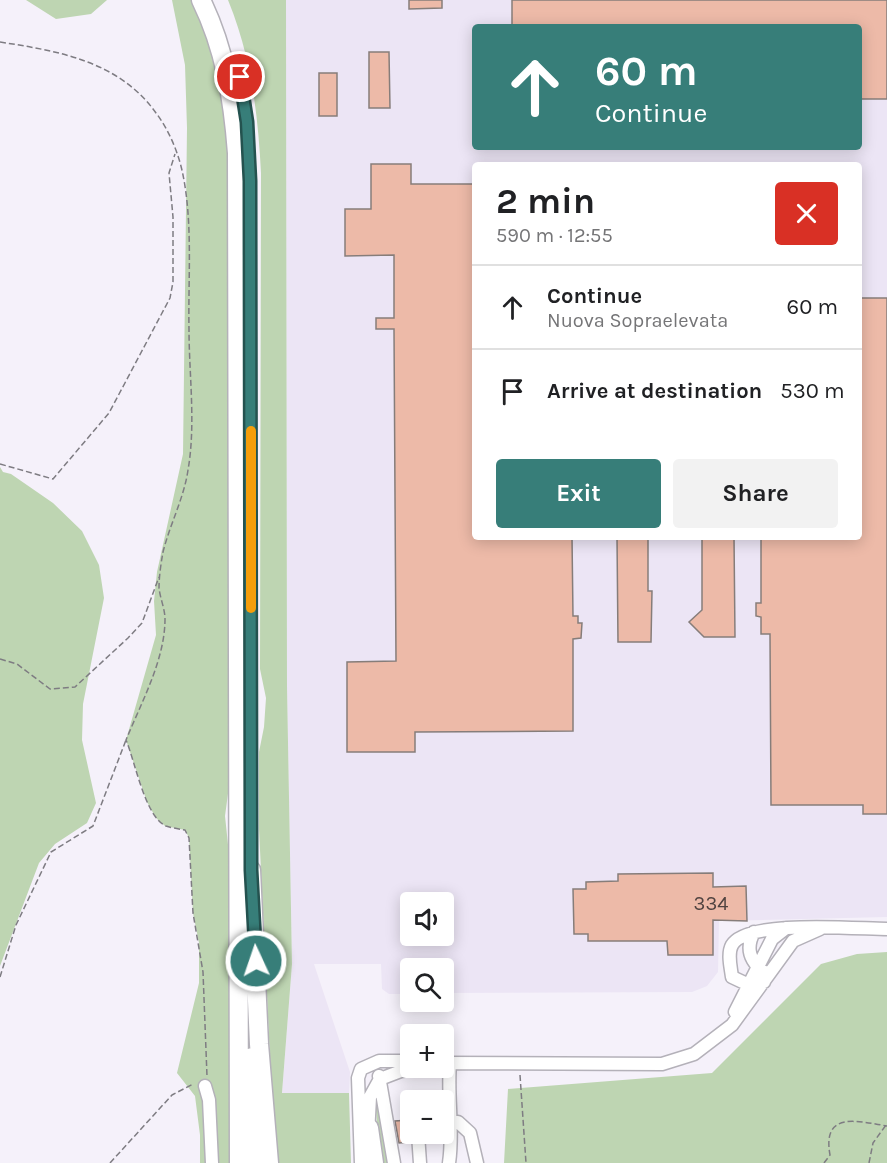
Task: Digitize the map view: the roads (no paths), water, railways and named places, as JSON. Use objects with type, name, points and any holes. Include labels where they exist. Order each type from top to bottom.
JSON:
[{"type":"highway","points":[[201,0],[225,65],[231,93],[237,153],[239,1163]]},
{"type":"highway","points":[[215,0],[237,62],[247,122],[249,161],[252,1163]]},
{"type":"highway","points":[[251,870],[259,1044],[269,1163]]},
{"type":"highway","points":[[369,1128],[374,1163]]},
{"type":"street","points":[[753,926],[767,950],[779,960]]},
{"type":"street","points":[[753,926],[750,954],[752,963],[767,978]]},
{"type":"street","points":[[748,986],[732,977],[730,948],[753,926],[887,929]]},
{"type":"street","points":[[722,1033],[772,939],[787,928]]},
{"type":"street","points":[[454,1063],[662,1064],[694,1054],[732,1025],[793,941],[820,928]]},
{"type":"street","points":[[748,986],[767,978]]},
{"type":"street","points":[[361,1163],[358,1078],[362,1070],[379,1061],[400,1061]]},
{"type":"street","points":[[379,1061],[394,1163]]},
{"type":"street","points":[[362,1070],[380,1079]]},
{"type":"street","points":[[367,1163],[370,1097],[380,1079],[400,1071]]},
{"type":"street","points":[[205,1086],[209,1100],[212,1163]]},
{"type":"street","points":[[454,1122],[458,1122],[470,1133],[477,1163]]},
{"type":"street","points":[[419,1144],[420,1163]]},
{"type":"street","points":[[449,1163],[450,1144]]}]
